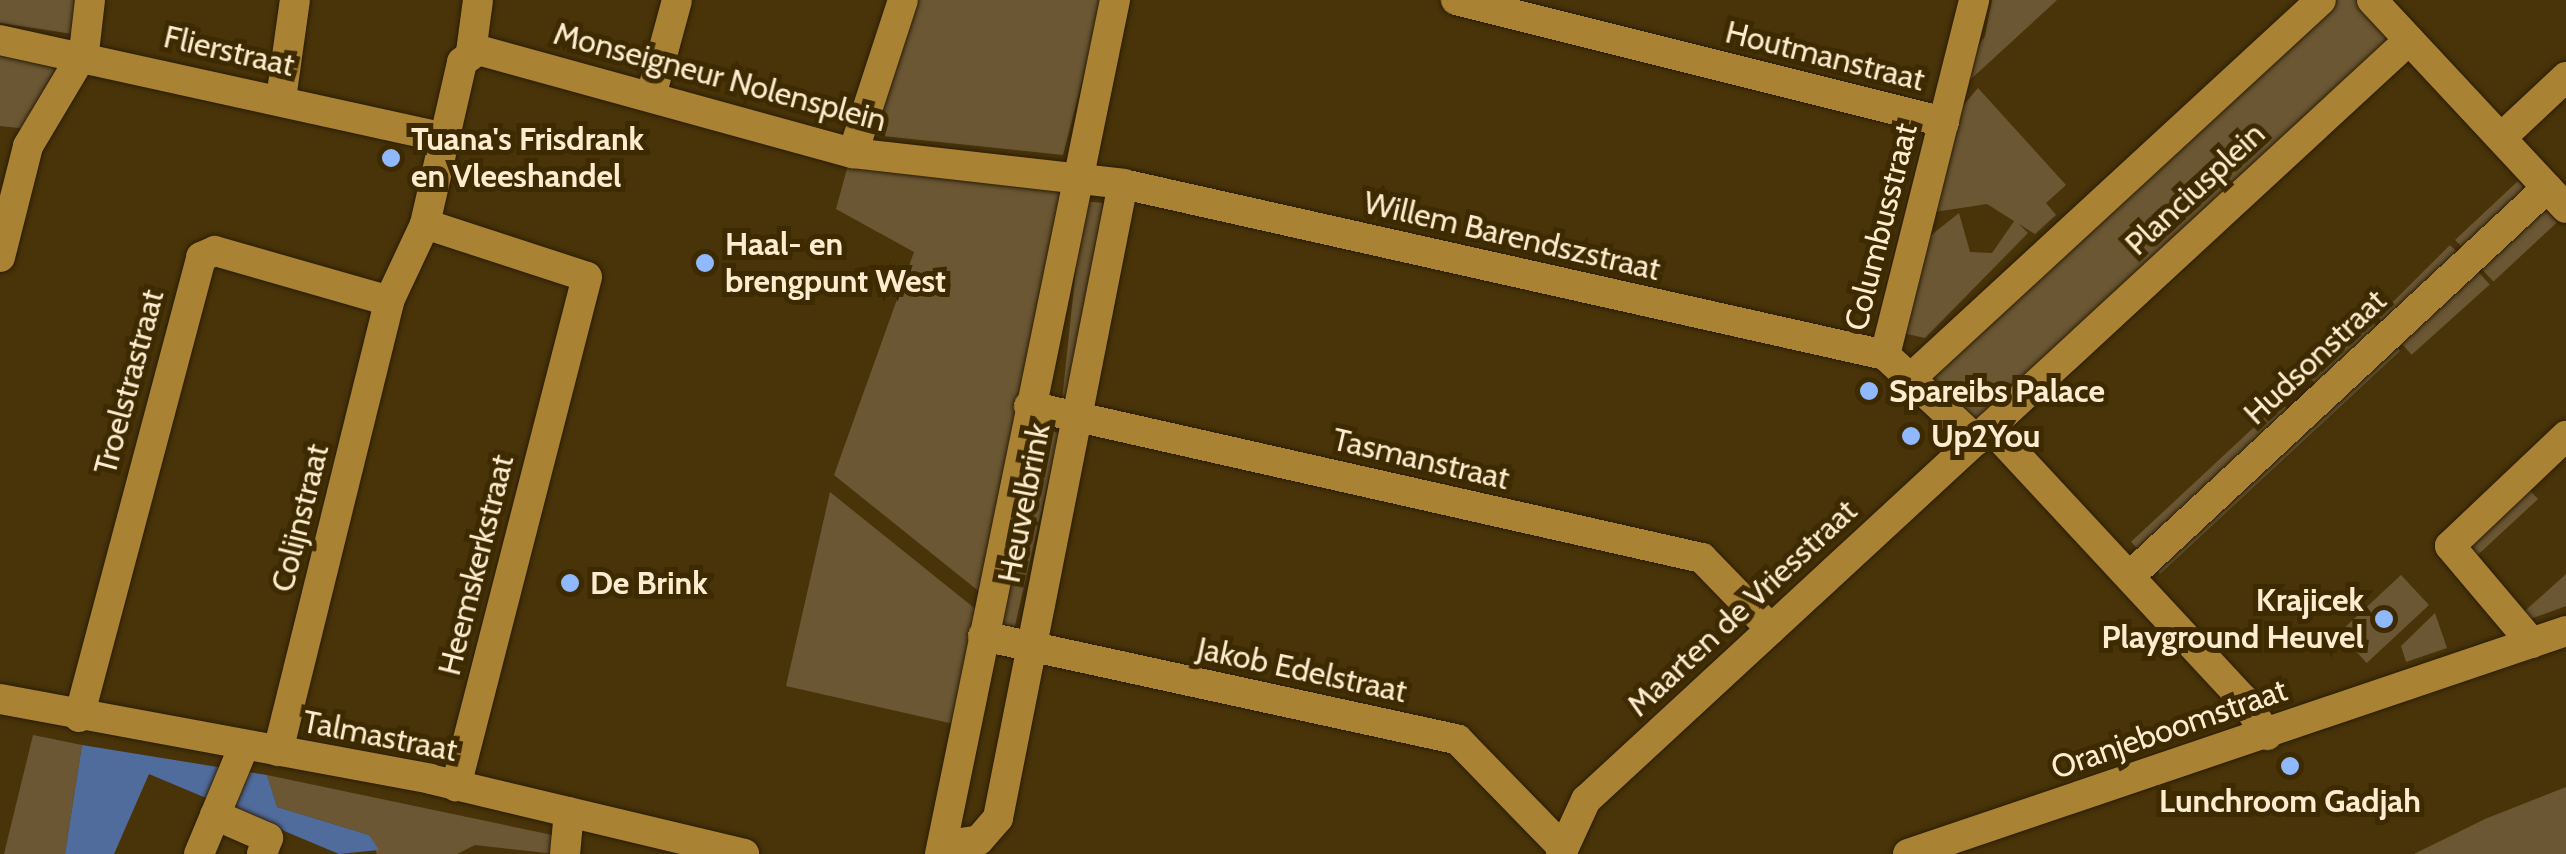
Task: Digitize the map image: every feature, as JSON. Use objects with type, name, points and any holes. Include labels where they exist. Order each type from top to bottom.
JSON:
[{"type":"street","points":[[0,257],[14,142],[84,52],[90,0]]},
{"type":"street","points":[[281,99],[296,0]]},
{"type":"street","points":[[389,301],[425,224],[441,137],[471,52],[478,0]]},
{"type":"street","points":[[853,153],[903,0]]},
{"type":"street","name":"Heuvelbrink","points":[[1116,0],[1073,176],[941,850],[979,840],[998,818],[1123,184]]},
{"type":"street","name":"Houtmanstraat","points":[[1456,0],[1944,122]]},
{"type":"street","name":"Columbusstraat","points":[[1885,356],[1974,0]]},
{"type":"street","name":"Planciusplein","points":[[1912,377],[2320,0]]},
{"type":"street","points":[[2372,0],[2556,198]]},
{"type":"street","points":[[651,96],[668,2]]},
{"type":"street","name":"Flierstraat","points":[[0,40],[84,52],[441,137]]},
{"type":"street","name":"Planciusplein","points":[[1983,433],[2409,40]]},
{"type":"street","name":"Monseigneur Nolensplein","points":[[471,52],[651,96],[853,153],[1073,176]]},
{"type":"street","points":[[2501,138],[2566,76]]},
{"type":"street","points":[[1073,176],[1123,184]]},
{"type":"street","name":"Willem Barendszstraat","points":[[1123,184],[1885,356]]},
{"type":"street","name":"Hudsonstraat","points":[[2130,576],[2556,198]]},
{"type":"street","name":"Heemskerkstraat","points":[[425,224],[587,277],[456,786]]},
{"type":"street","name":"Troelstrastraat","points":[[79,718],[201,257],[215,251],[389,301]]},
{"type":"street","name":"Colijnstraat","points":[[278,751],[389,301]]},
{"type":"street","points":[[1885,356],[1983,433],[2130,576],[2267,736]]},
{"type":"street","name":"Tasmanstraat","points":[[1029,406],[1702,558],[1771,628]]},
{"type":"street","name":"Maarten de Vriesstraat","points":[[1562,851],[1586,800],[1983,433]]},
{"type":"street","points":[[2532,643],[2450,546],[2566,436]]},
{"type":"street","name":"Oranjeboomstraat","points":[[1908,854],[2267,736],[2566,631]]},
{"type":"street","name":"Jakob Edelstraat","points":[[984,636],[1458,740],[1562,851]]},
{"type":"street","name":"Talmastraat","points":[[0,700],[239,758],[278,751],[456,786],[744,854]]},
{"type":"street","points":[[199,854],[239,758]]},
{"type":"street","points":[[217,809],[268,838],[262,854]]},
{"type":"street","points":[[565,854],[569,812]]},
{"type":"shaded area","points":[[0,0],[78,0],[73,34],[0,23]]},
{"type":"shaded area","points":[[913,0],[1103,0],[1063,155],[873,135]]},
{"type":"shaded area","points":[[1992,0],[2057,0],[1971,79],[1963,71],[1985,36]]},
{"type":"shaded area","points":[[2327,0],[2364,0],[2391,37],[1976,422],[1933,378]]},
{"type":"shaded area","points":[[0,52],[63,62],[28,129],[0,126]]},
{"type":"shaded area","points":[[1978,88],[2066,185],[2046,203],[2056,215],[2035,234],[1987,204],[1928,213],[1956,114]]},
{"type":"shaded area","points":[[848,165],[1064,190],[981,593],[834,475],[914,252],[836,209]]},
{"type":"shaded area","points":[[2518,181],[2532,195],[2464,249],[2455,240]]},
{"type":"shaded area","points":[[1083,201],[1103,203],[1081,412],[1061,410]]},
{"type":"shaded area","points":[[2540,204],[2557,222],[2493,282],[2476,263]]},
{"type":"shaded area","points":[[1959,213],[1970,252],[1992,253],[2015,220],[2028,233],[1925,338],[1898,332],[1920,244]]},
{"type":"shaded area","points":[[2450,245],[2463,258],[2391,330],[2378,317]]},
{"type":"shaded area","points":[[2473,266],[2490,285],[2412,355],[2395,336]]},
{"type":"shaded area","points":[[2370,319],[2383,333],[2322,390],[2309,376]]},
{"type":"shaded area","points":[[2395,345],[2400,351],[2160,574],[2151,564]]},
{"type":"shaded area","points":[[2281,402],[2294,416],[2144,556],[2131,542]]},
{"type":"shaded area","points":[[1038,428],[1059,433],[1014,629],[993,624]]},
{"type":"shaded area","points":[[2524,484],[2538,499],[2468,564],[2475,535]]},
{"type":"shaded area","points":[[830,492],[978,611],[954,724],[786,686]]},
{"type":"shaded area","points":[[2566,574],[2566,606],[2519,623],[2516,619]]},
{"type":"shaded area","name":"Krajicek Playground Heuvel","points":[[2401,575],[2429,605],[2367,663],[2339,633]]},
{"type":"shaded area","points":[[2435,613],[2447,648],[2406,662],[2401,646]]},
{"type":"shaded area","points":[[33,735],[82,745],[65,854],[4,854]]},
{"type":"shaded area","points":[[267,775],[557,836],[555,854],[475,845],[457,854],[377,854],[369,835],[277,807]]},
{"type":"shaded area","points":[[2566,787],[2566,854],[2414,854],[2485,819]]},
{"type":"water","points":[[82,745],[267,775],[277,807],[369,835],[379,850],[339,854],[149,774],[114,854],[65,854]]},
{"type":"place","name":"Tuana's Frisdrank en Vleeshandel","points":[[391,158]]},
{"type":"place","name":"Haal- en brengpunt West","points":[[705,263]]},
{"type":"place","name":"Spareibs Palace","points":[[1869,391]]},
{"type":"place","name":"Up2You","points":[[1911,436]]},
{"type":"place","name":"De Brink","points":[[570,583]]},
{"type":"place","name":"Krajicek Playground Heuvel","points":[[2384,619]]},
{"type":"place","name":"Lunchroom Gadjah","points":[[2290,766]]}]
